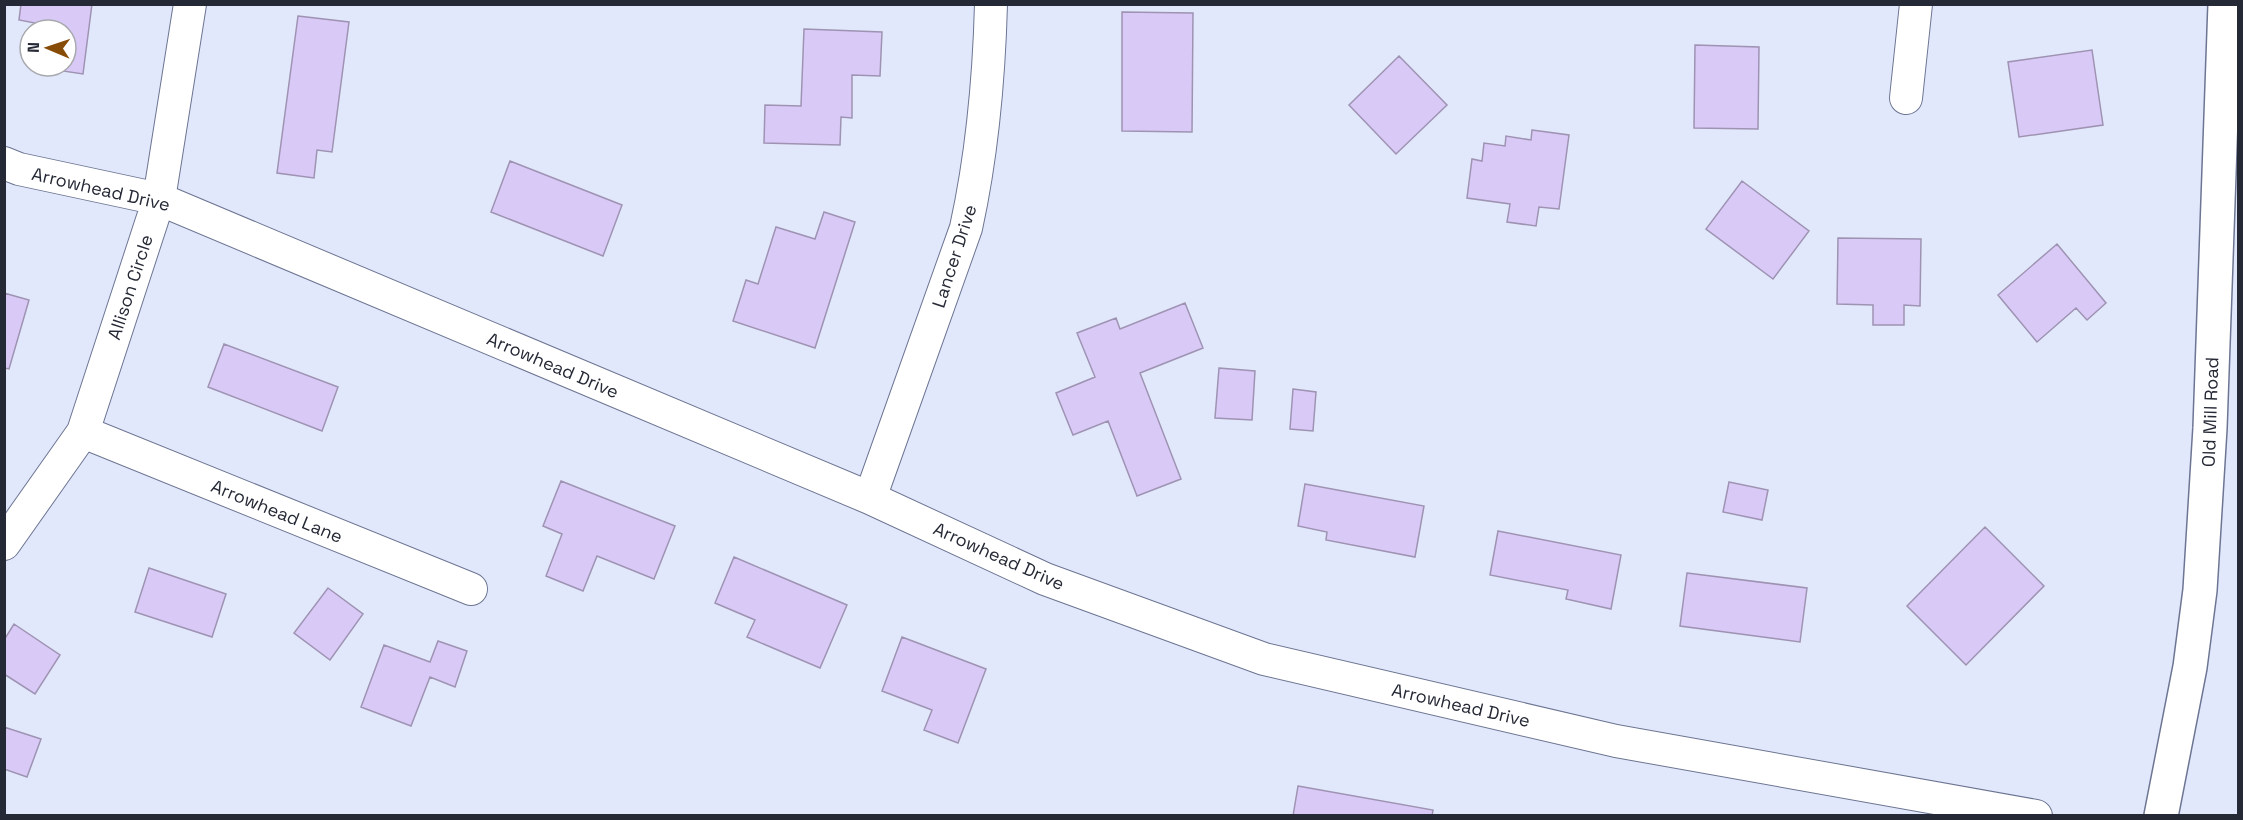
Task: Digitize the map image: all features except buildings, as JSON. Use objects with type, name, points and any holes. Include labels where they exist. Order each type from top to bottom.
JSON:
[{"type":"street","name":"Allison Circle","points":[[4,544],[83,432],[159,199],[190,4]]},
{"type":"street","name":"Lancer Drive","points":[[870,498],[966,228],[975,186],[990,63],[991,4]]},
{"type":"street","points":[[1906,98],[1916,4]]},
{"type":"street","name":"Old Mill Road","points":[[2161,816],[2188,677],[2200,590],[2210,428],[2225,4]]},
{"type":"street","name":"Arrowhead Drive","points":[[4,163],[19,170],[159,199],[870,498],[1045,579],[1264,659],[1616,741],[2036,816]]},
{"type":"street","name":"Arrowhead Lane","points":[[83,432],[471,589]]}]
